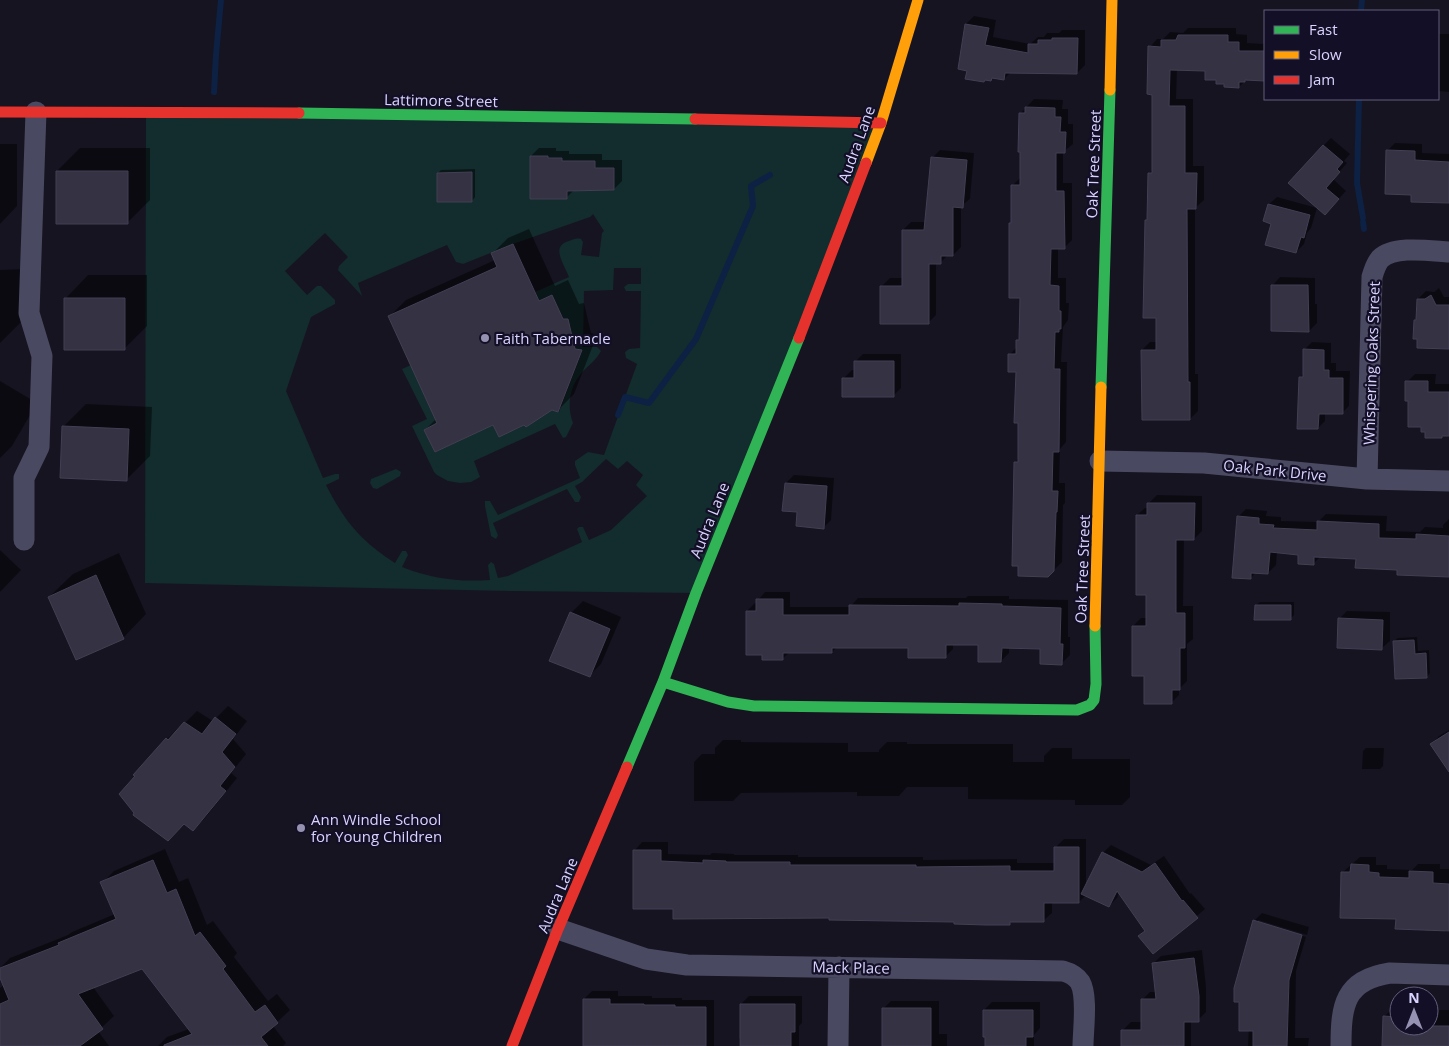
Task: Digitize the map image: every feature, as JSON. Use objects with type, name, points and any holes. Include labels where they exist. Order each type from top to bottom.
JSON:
[{"type":"street","name":"Audra Lane","points":[[512,1046],[558,929],[663,682],[816,295],[881,123],[918,0]]},
{"type":"street","name":"Oak Tree Street","points":[[663,682],[728,702],[754,706],[1067,710],[1086,708],[1095,699],[1095,613],[1112,0]]},
{"type":"street","name":"Lattimore Street","points":[[0,112],[146,111],[881,123]]},
{"type":"street","points":[[24,540],[24,478],[39,447],[42,356],[29,313],[36,112]]},
{"type":"street","name":"Whispering Oaks Street","points":[[1368,479],[1372,277],[1374,270],[1380,259],[1394,252],[1449,252]]},
{"type":"street","name":"Oak Park Drive","points":[[1100,461],[1204,462],[1368,479],[1449,482]]},
{"type":"street","name":"Mack Place","points":[[558,929],[646,959],[673,964],[1063,971],[1076,977],[1082,987],[1084,1001],[1083,1046]]},
{"type":"street","points":[[838,1046],[839,967]]},
{"type":"street","points":[[1341,1046],[1342,1010],[1350,994],[1363,982],[1380,975],[1449,975]]},
{"type":"green space","points":[[146,111],[881,123],[696,593],[145,583]],"holes":[[[530,156],[548,156],[548,158],[595,168],[614,168],[614,190],[567,191],[567,199],[530,199]],[[437,173],[472,173],[472,202],[437,202]],[[593,214],[604,231],[602,233],[599,257],[581,255],[583,242],[581,239],[563,243],[559,251],[569,277],[535,292],[539,301],[552,295],[563,319],[568,319],[575,349],[582,351],[559,412],[552,410],[526,427],[522,423],[521,427],[499,436],[493,425],[435,452],[424,430],[437,423],[411,365],[402,369],[427,419],[412,426],[434,472],[448,481],[460,483],[471,482],[480,477],[474,461],[555,424],[563,438],[566,437],[573,423],[570,411],[570,398],[573,386],[601,351],[597,347],[583,347],[584,291],[613,290],[614,268],[641,268],[641,284],[628,284],[624,287],[626,291],[641,291],[640,348],[629,349],[625,352],[626,358],[637,364],[604,455],[588,452],[575,461],[580,478],[498,515],[490,501],[485,501],[485,506],[491,536],[496,539],[498,535],[493,523],[567,489],[575,502],[579,502],[581,497],[575,486],[582,482],[606,459],[618,469],[627,461],[643,475],[636,485],[647,496],[611,530],[589,540],[583,527],[579,527],[577,529],[582,542],[508,576],[498,578],[494,564],[491,562],[488,565],[490,580],[446,579],[402,567],[408,555],[406,551],[402,551],[395,563],[363,538],[340,510],[326,485],[339,479],[339,474],[323,478],[286,391],[311,317],[335,304],[335,300],[321,286],[317,286],[307,295],[285,271],[325,233],[348,257],[339,266],[338,270],[362,296],[358,283],[447,245],[456,262],[463,264],[590,217]]]},
{"type":"green space","points":[[396,469],[401,472],[400,476],[377,489],[373,488],[370,483],[371,479]]},
{"type":"building","points":[[965,24],[989,28],[985,45],[1028,53],[1028,44],[1038,44],[1038,40],[1078,38],[1077,74],[1005,73],[1004,80],[992,78],[991,81],[985,80],[984,82],[965,79],[967,71],[958,69]]},
{"type":"building","points":[[1178,35],[1228,35],[1228,42],[1239,42],[1239,51],[1264,51],[1264,81],[1245,80],[1245,82],[1239,82],[1239,88],[1224,87],[1224,84],[1216,84],[1216,80],[1205,80],[1205,71],[1170,70],[1169,106],[1185,106],[1185,173],[1197,173],[1196,209],[1187,209],[1190,420],[1142,420],[1141,350],[1156,350],[1156,318],[1143,318],[1145,220],[1147,220],[1148,173],[1152,173],[1152,95],[1147,94],[1148,46],[1161,47],[1161,40],[1176,40]]},
{"type":"building","points":[[1025,107],[1055,108],[1055,117],[1061,117],[1060,132],[1066,132],[1065,153],[1056,153],[1056,191],[1064,191],[1065,249],[1051,249],[1050,285],[1059,286],[1061,329],[1059,329],[1059,332],[1055,332],[1054,369],[1060,369],[1059,452],[1053,452],[1052,491],[1058,491],[1054,571],[1048,577],[1018,576],[1018,566],[1012,566],[1014,462],[1018,462],[1018,423],[1014,423],[1016,372],[1008,372],[1008,354],[1016,354],[1016,340],[1019,340],[1020,298],[1009,298],[1009,223],[1011,223],[1011,185],[1020,185],[1020,152],[1018,152],[1019,113],[1025,113]]},
{"type":"building","points":[[1323,145],[1343,162],[1337,169],[1340,172],[1326,188],[1339,199],[1325,215],[1288,183]]},
{"type":"building","points":[[1386,150],[1415,151],[1415,160],[1449,162],[1449,203],[1411,202],[1411,195],[1385,194]]},
{"type":"building","points":[[530,156],[562,158],[562,161],[595,161],[595,168],[614,168],[614,190],[567,191],[567,199],[530,199]]},
{"type":"building","points":[[931,157],[967,160],[963,208],[953,207],[953,256],[941,256],[941,264],[929,264],[929,324],[880,324],[880,286],[902,286],[902,230],[924,230]]},
{"type":"building","points":[[56,171],[128,171],[128,224],[56,224]]},
{"type":"building","points":[[472,172],[472,202],[437,202],[437,173]]},
{"type":"building","points":[[1268,204],[1310,215],[1304,238],[1301,237],[1296,253],[1265,245],[1271,224],[1263,221]]},
{"type":"building","name":"Faith Tabernacle","points":[[513,244],[539,301],[552,295],[563,319],[568,319],[575,349],[582,350],[558,412],[552,410],[526,427],[524,425],[499,437],[493,425],[435,452],[424,430],[437,423],[388,316],[497,267],[491,253]]},
{"type":"building","points":[[1271,285],[1308,285],[1309,332],[1271,331]]},
{"type":"building","points":[[1431,295],[1436,305],[1449,305],[1449,349],[1417,348],[1417,339],[1413,339],[1417,299],[1425,299]]},
{"type":"building","points":[[64,298],[125,298],[125,350],[64,350]]},
{"type":"building","points":[[1303,349],[1324,350],[1324,370],[1329,370],[1329,378],[1343,378],[1343,414],[1319,414],[1318,429],[1297,429],[1299,377],[1303,377]]},
{"type":"building","points":[[854,361],[894,361],[894,397],[842,397],[842,378],[854,378]]},
{"type":"building","points":[[1405,381],[1428,381],[1428,392],[1449,392],[1449,436],[1425,438],[1425,432],[1421,432],[1421,427],[1408,427],[1408,401],[1405,401]]},
{"type":"building","points":[[62,426],[129,429],[127,481],[60,478]]},
{"type":"building","points":[[785,483],[827,486],[824,529],[796,526],[797,512],[782,511]]},
{"type":"building","points":[[1147,503],[1195,503],[1194,540],[1176,540],[1176,613],[1185,613],[1185,648],[1180,648],[1180,690],[1172,690],[1172,704],[1144,704],[1144,676],[1132,676],[1132,626],[1146,626],[1146,595],[1136,595],[1136,515],[1147,515]]},
{"type":"building","points":[[1237,516],[1259,518],[1259,524],[1274,525],[1273,528],[1317,530],[1317,521],[1379,524],[1379,538],[1416,539],[1416,534],[1449,536],[1449,577],[1397,575],[1397,570],[1355,568],[1356,559],[1314,557],[1314,565],[1298,564],[1298,555],[1270,552],[1268,574],[1251,573],[1251,579],[1232,578]]},
{"type":"building","points":[[96,575],[124,639],[76,660],[48,597]]},
{"type":"building","points":[[756,599],[783,599],[783,615],[849,615],[849,605],[959,606],[959,603],[1061,608],[1060,644],[1063,644],[1062,665],[1040,664],[1040,649],[1002,648],[1001,662],[978,662],[978,645],[946,645],[946,658],[908,658],[908,648],[832,648],[832,653],[783,653],[783,660],[762,660],[762,655],[746,655],[746,611],[756,611]]},
{"type":"building","points":[[1255,605],[1291,605],[1291,620],[1254,620]]},
{"type":"building","points":[[570,612],[610,629],[590,677],[549,661]]},
{"type":"building","points":[[1338,618],[1383,620],[1382,650],[1337,648]]},
{"type":"building","points":[[1414,640],[1415,654],[1426,653],[1427,678],[1395,679],[1393,641]]},
{"type":"building","points":[[215,717],[236,734],[222,752],[235,767],[220,786],[226,791],[193,831],[184,824],[168,841],[133,815],[134,813],[119,794],[166,738],[168,740],[184,722],[202,734]]},
{"type":"building","points":[[1449,732],[1449,772],[1430,744]]},
{"type":"building","points":[[1054,847],[1079,847],[1079,903],[1044,903],[1044,922],[1010,922],[1010,925],[986,925],[954,924],[954,922],[829,920],[829,918],[673,919],[673,909],[633,909],[633,850],[661,850],[661,861],[703,863],[703,860],[790,862],[790,865],[916,865],[916,867],[1010,866],[1010,871],[1054,871]]},
{"type":"building","points":[[1102,852],[1142,872],[1155,863],[1182,901],[1198,918],[1153,954],[1138,936],[1145,931],[1117,891],[1109,907],[1081,894]]},
{"type":"building","points":[[153,860],[167,893],[176,889],[195,936],[200,932],[226,966],[223,969],[255,1012],[265,1005],[278,1023],[261,1037],[268,1046],[164,1046],[192,1034],[142,969],[78,994],[103,1029],[80,1046],[0,1046],[0,1004],[9,1000],[0,978],[0,968],[59,945],[58,943],[116,919],[100,882]]},
{"type":"building","points":[[1351,864],[1369,865],[1369,872],[1379,873],[1379,877],[1409,878],[1409,871],[1433,872],[1433,883],[1449,884],[1449,931],[1395,929],[1396,919],[1340,918],[1341,872],[1350,872]]},
{"type":"building","points":[[1253,920],[1302,935],[1289,980],[1287,1046],[1253,1046],[1253,1031],[1239,1031],[1239,1002],[1234,1002],[1234,988]]},
{"type":"building","points":[[1194,958],[1199,996],[1199,1022],[1184,1022],[1184,1046],[1121,1046],[1121,1030],[1141,1030],[1141,999],[1156,999],[1152,963]]},
{"type":"building","points":[[583,999],[610,999],[610,1004],[706,1007],[706,1046],[583,1046]]},
{"type":"building","points":[[740,1004],[795,1004],[795,1032],[791,1032],[791,1046],[740,1046]]},
{"type":"building","points":[[882,1008],[931,1008],[931,1046],[882,1046]]},
{"type":"building","points":[[983,1010],[1033,1010],[1033,1037],[1026,1037],[1026,1046],[985,1046]]},
{"type":"building","points":[[1383,1016],[1389,1016],[1389,1036],[1439,1036],[1439,1026],[1449,1026],[1449,1046],[1382,1046]]},
{"type":"waterway","points":[[214,92],[221,0]]},
{"type":"waterway","points":[[1361,10],[1362,0]]},
{"type":"waterway","points":[[1359,100],[1357,183],[1363,218]]},
{"type":"waterway","points":[[618,415],[625,397],[649,403],[696,339],[753,206],[751,186],[770,175]]},
{"type":"waterway","points":[[1363,222],[1364,229]]},
{"type":"traffic: fast","points":[[1101,387],[1110,90]]},
{"type":"traffic: fast","points":[[299,113],[695,119]]},
{"type":"traffic: fast","points":[[627,767],[663,682],[696,593],[799,338]]},
{"type":"traffic: fast","points":[[663,682],[728,702],[754,706],[1077,710],[1090,705],[1094,700],[1096,684],[1095,626]]},
{"type":"traffic: slow","points":[[866,163],[881,123],[918,0]]},
{"type":"traffic: slow","points":[[1110,90],[1112,0]]},
{"type":"traffic: slow","points":[[1095,626],[1101,387]]},
{"type":"traffic: jam","points":[[0,112],[299,113]]},
{"type":"traffic: jam","points":[[695,119],[881,123]]},
{"type":"traffic: jam","points":[[799,338],[866,163]]},
{"type":"traffic: jam","points":[[512,1046],[558,929],[627,767]]},
{"type":"place","name":"Faith Tabernacle","points":[[485,338]]},
{"type":"place","name":"Ann Windle School for Young Children","points":[[301,828]]}]
